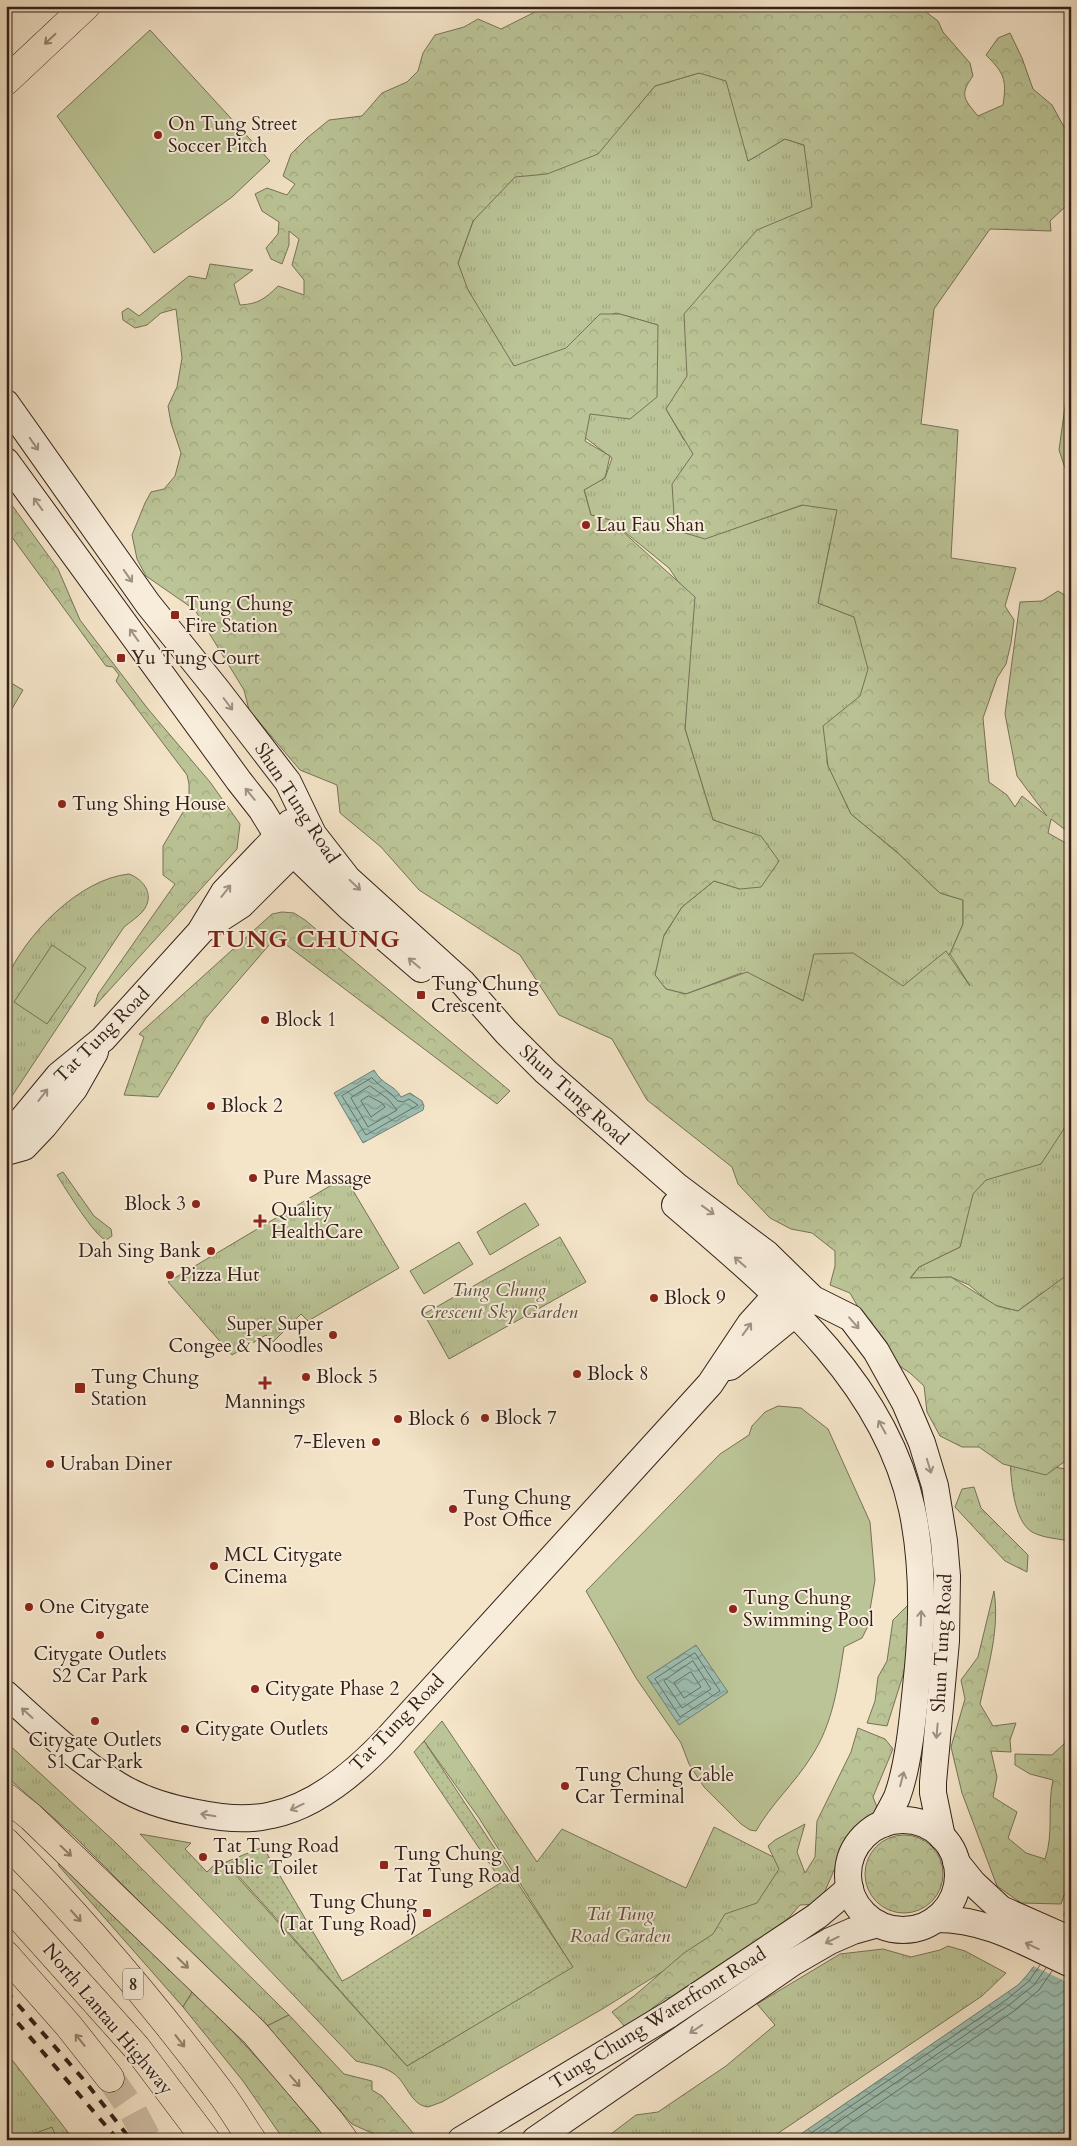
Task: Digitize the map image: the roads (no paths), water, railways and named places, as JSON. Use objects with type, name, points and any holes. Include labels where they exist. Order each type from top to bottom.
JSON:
[{"type":"main road","points":[[6,81],[86,6]]},
{"type":"main road","name":"Shun Tung Road","points":[[6,403],[148,604],[288,782],[307,823],[348,879],[463,983],[506,1032],[546,1072],[678,1188],[767,1254],[783,1287],[804,1307],[876,1415],[900,1468],[916,1532],[921,1613],[914,1700],[904,1772],[897,1798],[883,1824]]},
{"type":"main road","name":"Shun Tung Road","points":[[6,461],[239,781],[262,809],[285,844],[350,908],[456,1001],[534,1084],[761,1280],[783,1287]]},
{"type":"main road","name":"Tat Tung Road","points":[[6,1139],[59,1076],[103,1039],[200,932],[224,892],[285,844],[307,823]]},
{"type":"main road","points":[[6,1152],[24,1147],[44,1126],[74,1089],[103,1039]]},
{"type":"main road","name":"Tat Tung Road","points":[[710,1384],[750,1324],[783,1287]]},
{"type":"main road","name":"Shun Tung Road","points":[[804,1307],[851,1318],[876,1352],[898,1390],[914,1424],[935,1486],[944,1541],[947,1576],[946,1642],[932,1782],[942,1837]]},
{"type":"main road","name":"Tat Tung Road","points":[[6,1694],[63,1745],[102,1775],[120,1786],[164,1806],[211,1816],[257,1818],[293,1809],[333,1785],[388,1738],[710,1384],[804,1307]]},
{"type":"main road","points":[[6,1797],[31,1817],[255,2034],[344,2140]]},
{"type":"main road","points":[[893,1821],[914,1821],[934,1830],[951,1848],[958,1875],[953,1898],[936,1918],[925,1925],[911,1929],[894,1929],[878,1924],[860,1909],[850,1888],[848,1868],[854,1850],[866,1834],[883,1824],[893,1821]]},
{"type":"main road","name":"8","points":[[6,1842],[42,1878],[85,1926],[165,2022],[221,2093],[252,2140]]},
{"type":"main road","points":[[956,1862],[997,1918],[1071,1964]]},
{"type":"main road","name":"Tung Chung Waterfront Road","points":[[461,2140],[670,2014],[818,1916],[850,1888]]},
{"type":"main road","name":"North Lantau Highway","points":[[6,1902],[136,2047],[206,2140]]},
{"type":"main road","points":[[936,1918],[997,1918],[1071,1940]]},
{"type":"main road","name":"Tung Chung Waterfront Road","points":[[535,2140],[792,1963],[830,1941],[878,1924]]},
{"type":"main road","points":[[6,1955],[68,2025],[110,2078]]},
{"type":"water","points":[[374,1070],[401,1097],[410,1093],[422,1101],[424,1106],[423,1110],[363,1143],[334,1093]]},
{"type":"water","points":[[696,1645],[728,1692],[679,1725],[647,1677]]},
{"type":"water","points":[[1071,1899],[1071,2140],[792,2140],[1018,1985],[1034,1966],[1055,1933]]},
{"type":"tunnel","points":[[110,2078],[131,2108],[148,2140]]},
{"type":"railway","points":[[6,1991],[84,2080],[131,2140]]},
{"type":"railway","points":[[6,2009],[118,2140]]},
{"type":"place","name":"On Tung Street Soccer Pitch","points":[[158,135]]},
{"type":"place","name":"Lau Fau Shan","points":[[586,525]]},
{"type":"place","name":"Tung Chung Fire Station","points":[[175,615]]},
{"type":"place","name":"Yu Tung Court","points":[[121,658]]},
{"type":"place","name":"Tung Shing House","points":[[62,804]]},
{"type":"place","name":"Tung Chung Crescent","points":[[421,995]]},
{"type":"place","name":"Block 1","points":[[265,1020]]},
{"type":"place","name":"Block 2","points":[[211,1106]]},
{"type":"place","name":"Pure Massage","points":[[253,1178]]},
{"type":"place","name":"Block 3","points":[[196,1204]]},
{"type":"place","name":"Quality HealthCare","points":[[260,1221]]},
{"type":"place","name":"Dah Sing Bank","points":[[211,1251]]},
{"type":"place","name":"Pizza Hut","points":[[170,1275]]},
{"type":"place","name":"Block 9","points":[[654,1298]]},
{"type":"place","name":"Super Super Congee & Noodles","points":[[333,1335]]},
{"type":"place","name":"Block 8","points":[[577,1374]]},
{"type":"place","name":"Block 5","points":[[306,1377]]},
{"type":"place","name":"Mannings","points":[[265,1383]]},
{"type":"place","name":"Tung Chung Station","points":[[80,1388]]},
{"type":"place","name":"Block 7","points":[[485,1418]]},
{"type":"place","name":"Block 6","points":[[398,1419]]},
{"type":"place","name":"7-Eleven","points":[[376,1442]]},
{"type":"place","name":"Uraban Diner","points":[[50,1464]]},
{"type":"place","name":"Tung Chung Post Office","points":[[453,1509]]},
{"type":"place","name":"MCL Citygate Cinema","points":[[214,1566]]},
{"type":"place","name":"One Citygate","points":[[29,1607]]},
{"type":"place","name":"Tung Chung Swimming Pool","points":[[733,1609]]},
{"type":"place","name":"Citygate Outlets S2 Car Park","points":[[100,1635]]},
{"type":"place","name":"Citygate Phase 2","points":[[255,1689]]},
{"type":"place","name":"Citygate Outlets S1 Car Park","points":[[95,1721]]},
{"type":"place","name":"Citygate Outlets","points":[[185,1729]]},
{"type":"place","name":"Tung Chung Cable Car Terminal","points":[[565,1786]]},
{"type":"place","name":"Tat Tung Road Public Toilet","points":[[203,1857]]},
{"type":"place","name":"Tung Chung Tat Tung Road","points":[[384,1865]]},
{"type":"place","name":"Tung Chung (Tat Tung Road)","points":[[427,1913]]},
{"type":"district","name":"TUNG CHUNG","points":[[304,939]]},
{"type":"park label","name":"Tung Chung Crescent Sky Garden","points":[[499,1301]]},
{"type":"park label","name":"Tat Tung Road Garden","points":[[620,1925]]}]
